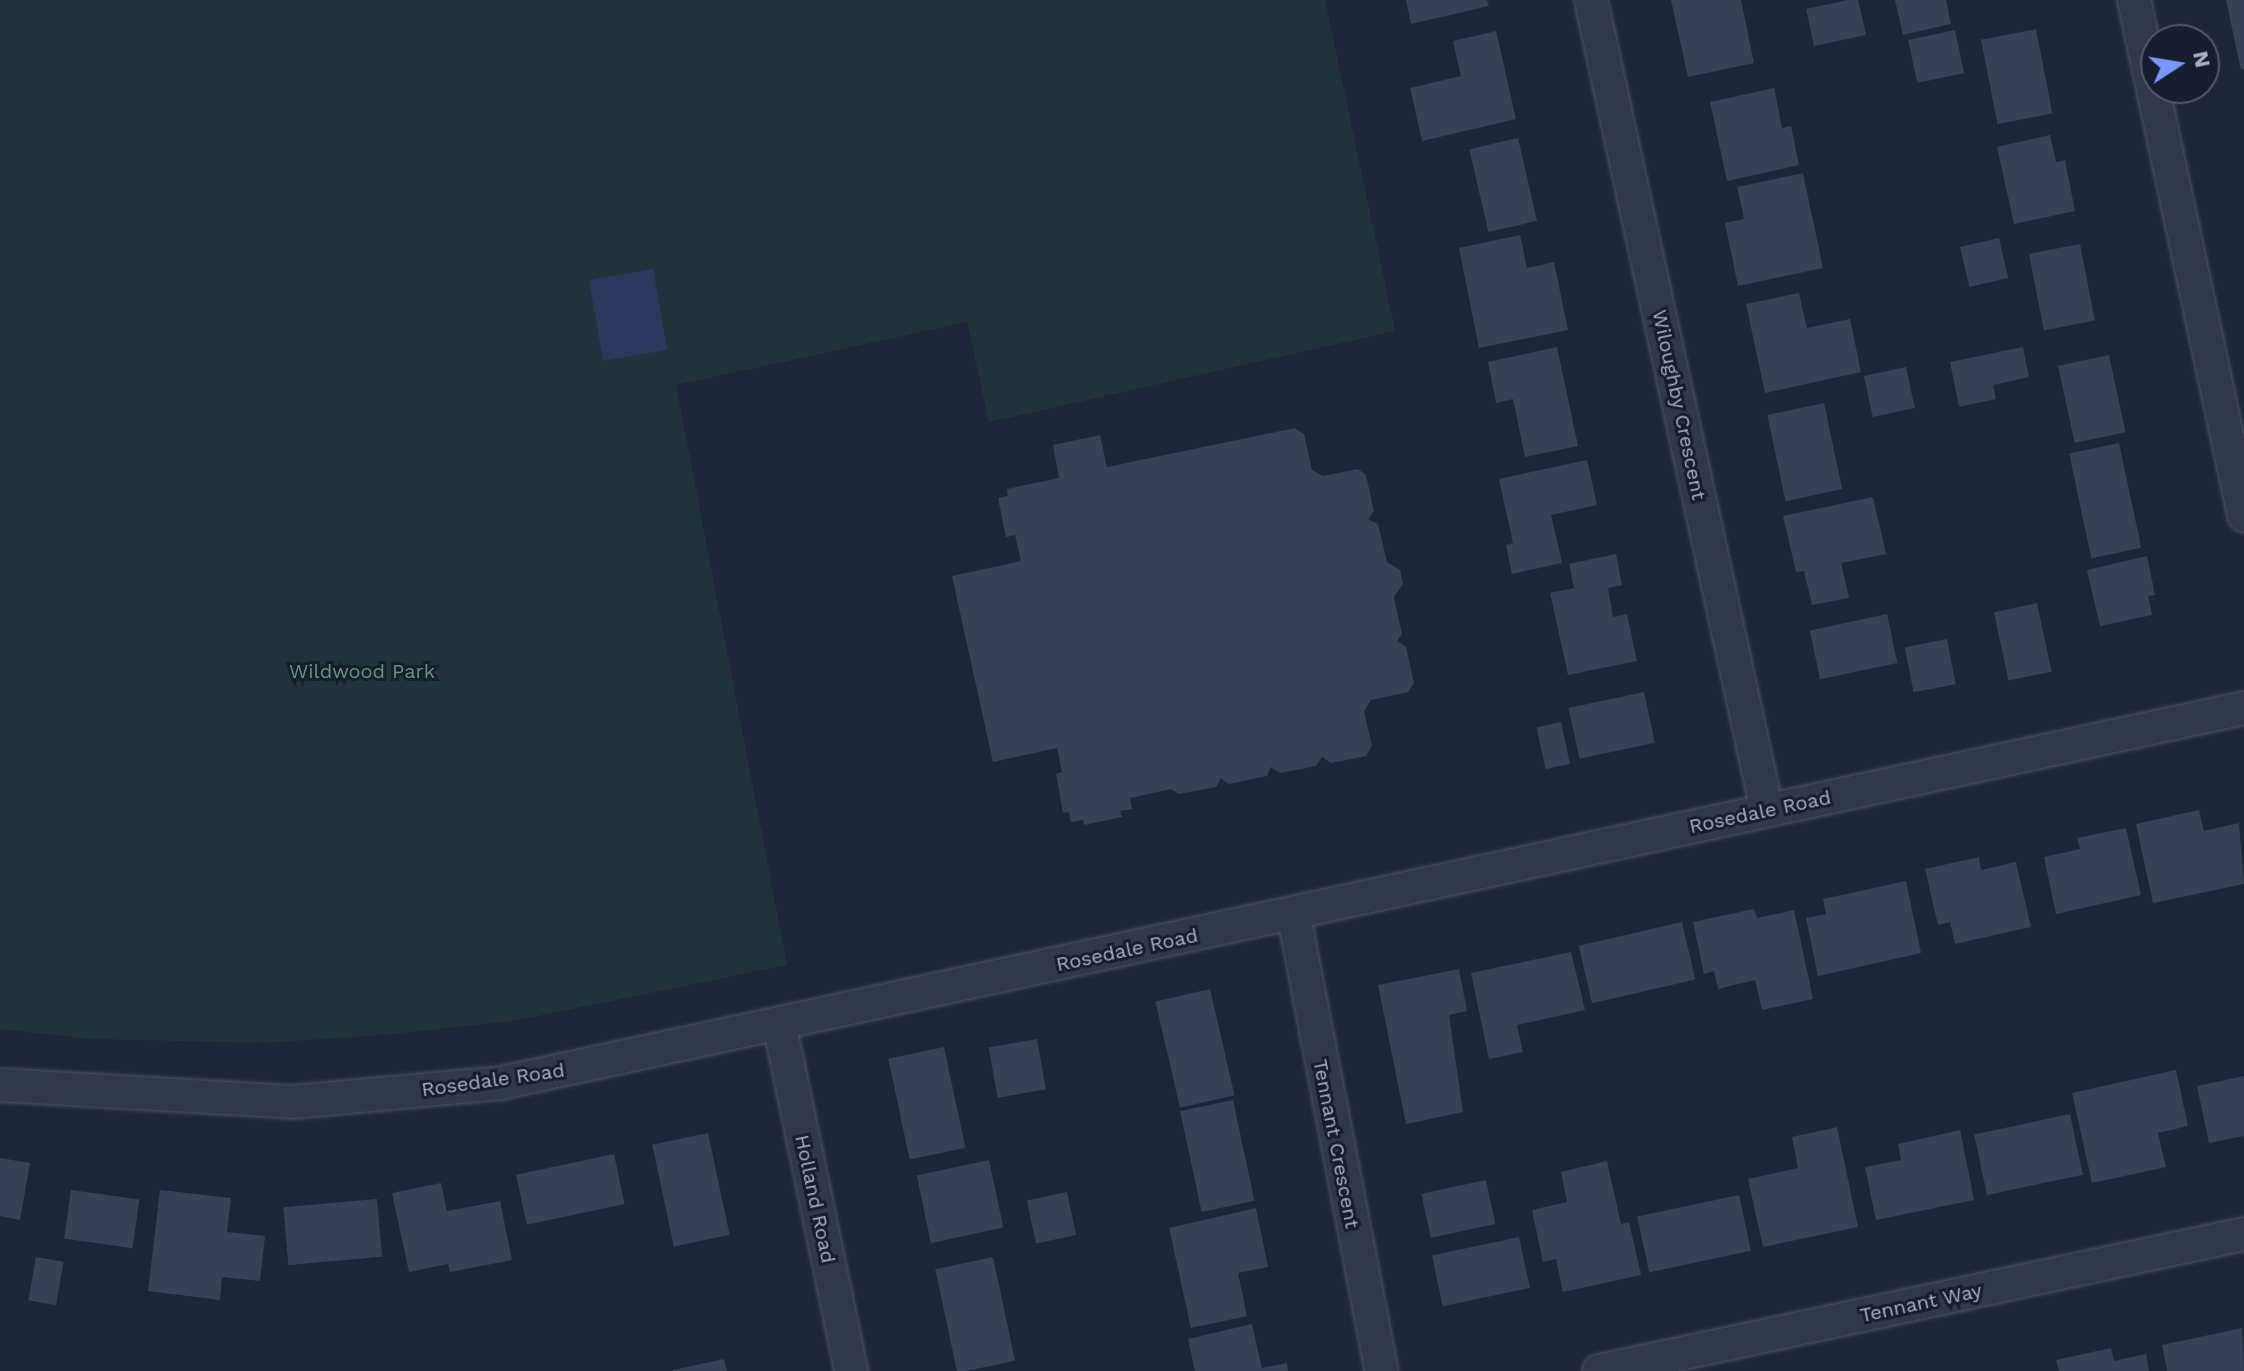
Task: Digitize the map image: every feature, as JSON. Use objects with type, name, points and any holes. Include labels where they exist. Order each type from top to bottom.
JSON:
[{"type":"street","name":"Wiloughby Crescent","points":[[1591,0],[1767,810]]},
{"type":"street","points":[[2134,0],[2244,515]]},
{"type":"street","name":"Rosedale Road","points":[[0,1085],[293,1102],[501,1083],[780,1027],[2244,708]]},
{"type":"street","name":"Tennant Crescent","points":[[1294,916],[1382,1371]]},
{"type":"street","name":"Holland Road","points":[[780,1027],[851,1371]]},
{"type":"street","name":"Tennant Way","points":[[1599,1371],[2244,1234]]},
{"type":"green space","name":"Wildwood Park","points":[[0,0],[1325,0],[1395,331],[989,422],[967,322],[676,385],[787,965],[518,1020],[383,1035],[263,1043],[93,1039],[0,1029]]},
{"type":"water","points":[[653,269],[667,350],[603,361],[589,280]]},
{"type":"building","points":[[1406,0],[1487,0],[1489,6],[1411,24]]},
{"type":"building","points":[[1671,0],[1741,0],[1754,63],[1688,77]]},
{"type":"building","points":[[1858,0],[1866,35],[1814,46],[1806,9]]},
{"type":"building","points":[[1895,0],[1946,0],[1951,24],[1903,35]]},
{"type":"building","points":[[2226,0],[2244,0],[2244,69],[2241,70]]},
{"type":"building","points":[[2036,29],[2052,113],[1997,124],[1981,40]]},
{"type":"building","points":[[1955,30],[1964,73],[1917,83],[1908,40]]},
{"type":"building","points":[[1496,31],[1516,119],[1422,141],[1410,88],[1461,76],[1453,41]]},
{"type":"building","points":[[1774,88],[1782,128],[1791,126],[1799,165],[1727,181],[1710,102]]},
{"type":"building","points":[[2050,135],[2056,162],[2065,160],[2075,211],[2014,224],[1997,147]]},
{"type":"building","points":[[1518,138],[1537,221],[1488,232],[1469,149]]},
{"type":"building","points":[[1803,173],[1823,268],[1738,286],[1725,223],[1744,219],[1737,187]]},
{"type":"building","points":[[1520,235],[1527,268],[1554,262],[1568,330],[1479,348],[1459,248]]},
{"type":"building","points":[[1999,238],[2008,278],[1969,287],[1960,247]]},
{"type":"building","points":[[2080,244],[2095,321],[2044,330],[2029,254]]},
{"type":"building","points":[[1799,293],[1807,328],[1850,319],[1861,372],[1765,393],[1746,304]]},
{"type":"building","points":[[1557,347],[1578,446],[1525,457],[1513,399],[1496,403],[1488,362]]},
{"type":"building","points":[[2023,347],[2029,377],[1993,385],[1996,399],[1959,407],[1950,362]]},
{"type":"building","points":[[2109,355],[2125,432],[2075,443],[2058,366]]},
{"type":"building","points":[[1906,367],[1915,408],[1873,417],[1864,376]]},
{"type":"building","points":[[1824,403],[1842,489],[1786,501],[1767,415]]},
{"type":"building","points":[[1295,428],[1304,434],[1312,470],[1323,476],[1358,469],[1366,475],[1374,511],[1368,519],[1378,524],[1387,562],[1400,570],[1403,584],[1394,597],[1402,634],[1397,641],[1406,647],[1414,683],[1408,692],[1371,700],[1364,711],[1372,746],[1366,756],[1331,763],[1322,757],[1316,766],[1280,773],[1271,767],[1267,776],[1229,784],[1221,778],[1216,787],[1179,794],[1171,789],[1130,798],[1132,809],[1120,811],[1122,817],[1084,825],[1083,820],[1071,822],[1069,812],[1063,813],[1056,774],[1062,772],[1057,748],[993,762],[952,576],[1021,561],[1015,535],[1006,537],[998,498],[1008,496],[1007,489],[1059,478],[1053,445],[1100,435],[1107,467]]},
{"type":"building","points":[[2119,443],[2141,548],[2091,558],[2069,454]]},
{"type":"building","points":[[1587,460],[1597,505],[1551,515],[1562,563],[1512,574],[1506,545],[1513,543],[1499,479]]},
{"type":"building","points":[[1873,497],[1886,554],[1841,563],[1849,598],[1812,605],[1804,571],[1796,572],[1783,516]]},
{"type":"building","points":[[1616,554],[1622,585],[1608,588],[1613,617],[1627,614],[1637,661],[1568,675],[1550,593],[1574,588],[1569,564]]},
{"type":"building","points":[[2147,556],[2155,595],[2148,596],[2152,615],[2100,626],[2087,570]]},
{"type":"building","points":[[2037,603],[2052,671],[2009,681],[1994,612]]},
{"type":"building","points":[[1887,614],[1897,663],[1820,679],[1810,630]]},
{"type":"building","points":[[1947,639],[1956,684],[1914,692],[1905,647]]},
{"type":"building","points":[[1644,692],[1655,743],[1579,759],[1569,708]]},
{"type":"building","points":[[1561,722],[1570,764],[1545,769],[1537,727]]},
{"type":"building","points":[[2199,810],[2204,831],[2239,823],[2244,884],[2153,903],[2136,824]]},
{"type":"building","points":[[2126,828],[2141,895],[2056,914],[2044,857],[2080,849],[2077,838]]},
{"type":"building","points":[[1979,857],[1981,870],[2016,862],[2031,927],[1955,944],[1950,922],[1938,925],[1925,869]]},
{"type":"building","points":[[1906,881],[1921,953],[1818,976],[1806,918],[1826,914],[1823,899]]},
{"type":"building","points":[[1754,909],[1757,918],[1794,910],[1813,999],[1762,1010],[1755,980],[1718,989],[1714,971],[1704,974],[1693,922]]},
{"type":"building","points":[[1682,922],[1695,979],[1592,1003],[1579,946]]},
{"type":"building","points":[[1571,952],[1585,1010],[1517,1025],[1523,1052],[1489,1059],[1471,973]]},
{"type":"building","points":[[1459,969],[1467,1011],[1449,1015],[1463,1112],[1406,1124],[1378,985]]},
{"type":"building","points":[[1210,989],[1235,1095],[1180,1108],[1155,1002]]},
{"type":"building","points":[[1037,1039],[1046,1089],[998,1098],[989,1048]]},
{"type":"building","points":[[944,1047],[965,1148],[910,1160],[888,1059]]},
{"type":"building","points":[[2176,1070],[2188,1126],[2158,1133],[2166,1167],[2092,1183],[2072,1093]]},
{"type":"building","points":[[2244,1076],[2244,1136],[2209,1143],[2197,1086]]},
{"type":"building","points":[[1233,1100],[1254,1201],[1202,1212],[1180,1111]]},
{"type":"building","points":[[2070,1114],[2083,1175],[1987,1195],[1974,1134]]},
{"type":"building","points":[[1837,1127],[1858,1227],[1763,1247],[1748,1179],[1798,1168],[1792,1137]]},
{"type":"building","points":[[1960,1130],[1974,1200],[1876,1220],[1865,1167],[1901,1160],[1898,1144]]},
{"type":"building","points":[[708,1133],[730,1235],[674,1247],[652,1145]]},
{"type":"building","points":[[614,1154],[625,1204],[527,1225],[516,1175]]},
{"type":"building","points":[[0,1158],[30,1163],[20,1220],[0,1216]]},
{"type":"building","points":[[989,1160],[1003,1227],[931,1243],[917,1175]]},
{"type":"building","points":[[1607,1161],[1621,1224],[1629,1222],[1641,1275],[1563,1292],[1556,1259],[1543,1262],[1532,1210],[1567,1202],[1561,1172]]},
{"type":"building","points":[[1486,1180],[1495,1224],[1431,1238],[1421,1194]]},
{"type":"building","points":[[441,1183],[447,1211],[500,1201],[512,1260],[450,1272],[448,1264],[409,1272],[392,1193]]},
{"type":"building","points":[[71,1190],[139,1200],[133,1248],[64,1239]]},
{"type":"building","points":[[160,1190],[231,1198],[227,1232],[265,1236],[260,1281],[222,1277],[220,1300],[148,1291]]},
{"type":"building","points":[[1067,1192],[1076,1235],[1036,1244],[1027,1201]]},
{"type":"building","points":[[1739,1195],[1751,1251],[1649,1272],[1637,1217]]},
{"type":"building","points":[[377,1199],[382,1257],[288,1265],[283,1207]]},
{"type":"building","points":[[1256,1208],[1268,1267],[1238,1273],[1247,1316],[1191,1328],[1169,1228]]},
{"type":"building","points":[[1519,1237],[1530,1288],[1443,1306],[1432,1256]]},
{"type":"building","points":[[36,1257],[64,1262],[56,1305],[28,1300]]},
{"type":"building","points":[[993,1257],[1015,1361],[957,1371],[935,1269]]},
{"type":"building","points":[[1252,1324],[1262,1368],[1287,1363],[1288,1371],[1195,1371],[1188,1339]]},
{"type":"building","points":[[2242,1328],[2244,1371],[2167,1371],[2162,1345]]},
{"type":"building","points":[[2111,1348],[2114,1361],[2146,1354],[2149,1371],[2059,1371],[2056,1360]]},
{"type":"building","points":[[724,1359],[727,1371],[673,1371],[673,1370]]}]
